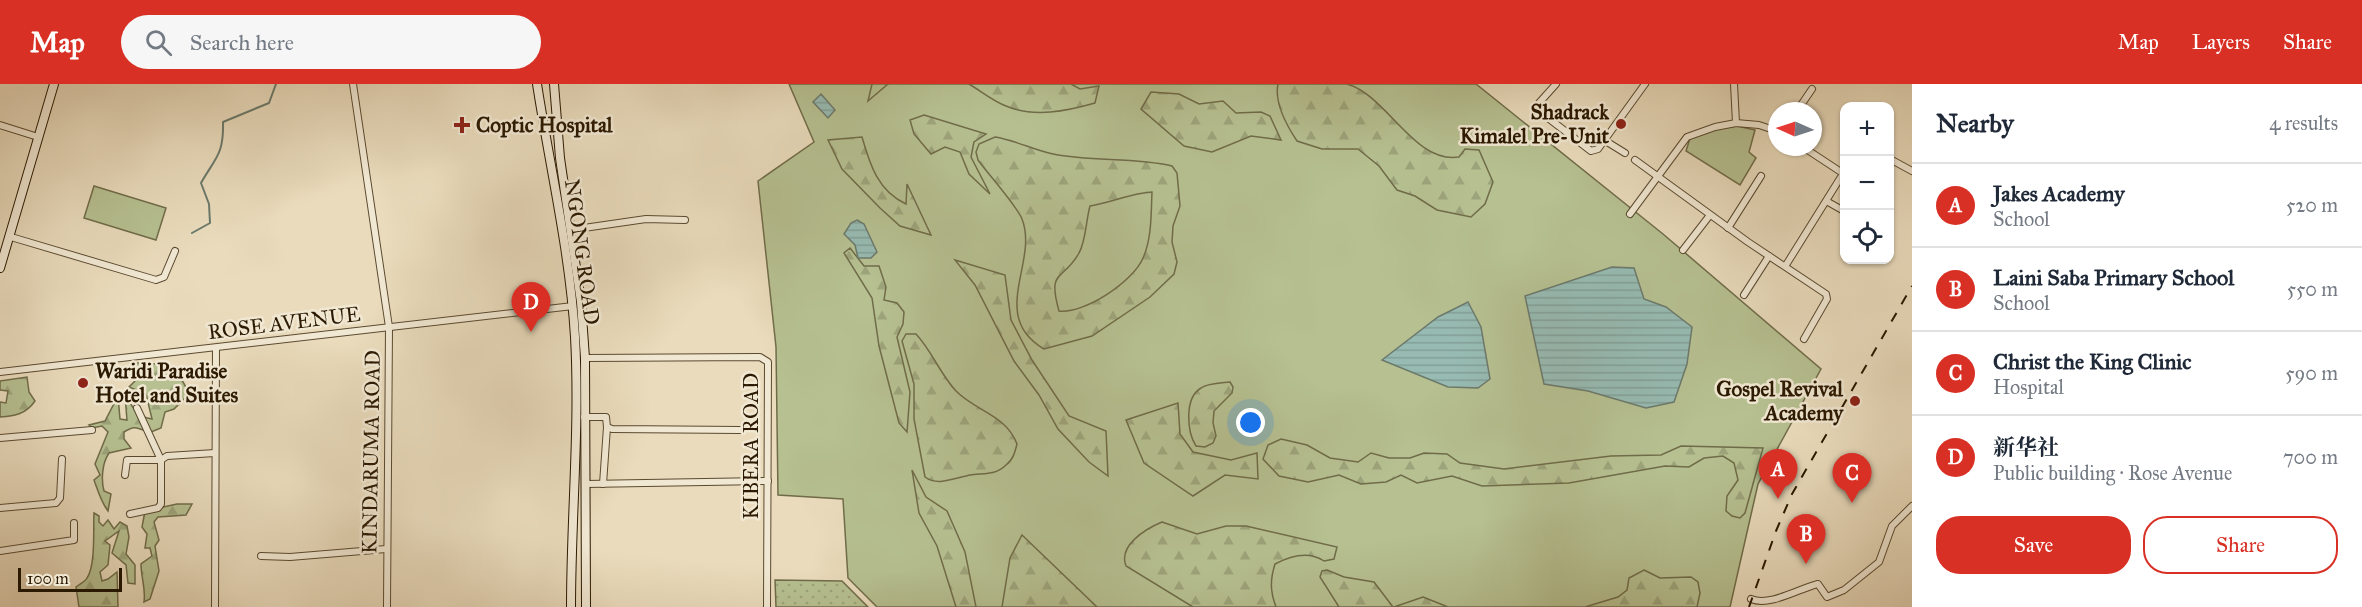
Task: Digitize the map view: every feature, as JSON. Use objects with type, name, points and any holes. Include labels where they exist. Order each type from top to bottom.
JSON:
[{"type":"main road","points":[[0,268],[11,237],[54,84]]},
{"type":"main road","name":"NGONG ROAD","points":[[537,84],[561,217],[573,306],[578,413],[571,607]]},
{"type":"main road","name":"NGONG ROAD","points":[[554,84],[570,230],[581,302],[585,358],[586,607]]},
{"type":"main road","points":[[571,568],[573,564],[580,561],[586,570]]},
{"type":"street","name":"KINDARUMA ROAD","points":[[353,84],[389,327],[387,607]]},
{"type":"street","points":[[1556,84],[1539,103],[1539,111],[1587,151],[1598,149],[1645,84]]},
{"type":"street","points":[[1734,84],[1736,123]]},
{"type":"street","points":[[1803,102],[1812,89]]},
{"type":"street","points":[[1630,214],[1687,137],[1715,127],[1736,123],[1768,128]]},
{"type":"street","points":[[0,125],[38,137]]},
{"type":"street","points":[[1604,140],[1625,153]]},
{"type":"street","points":[[1817,156],[1840,170]]},
{"type":"street","points":[[1635,160],[1728,228],[1786,265],[1828,296],[1804,339]]},
{"type":"street","points":[[1894,161],[1912,171]]},
{"type":"street","points":[[1728,228],[1761,176]]},
{"type":"street","points":[[1786,265],[1840,180]]},
{"type":"street","points":[[1828,202],[1843,210]]},
{"type":"street","points":[[1683,250],[1710,215]]},
{"type":"street","points":[[570,230],[646,219],[685,220]]},
{"type":"street","points":[[11,237],[156,280],[164,277],[175,251]]},
{"type":"street","points":[[1744,296],[1769,255]]},
{"type":"street","name":"ROSE AVENUE","points":[[0,372],[573,306]]},
{"type":"street","points":[[215,607],[216,348]]},
{"type":"street","name":"KIBERA ROAD","points":[[585,358],[762,358],[770,367],[767,607]]},
{"type":"street","points":[[130,514],[158,508],[161,504],[161,460],[136,408]]},
{"type":"street","points":[[585,417],[606,417],[603,484]]},
{"type":"street","points":[[607,427],[741,430]]},
{"type":"street","points":[[0,438],[92,430]]},
{"type":"street","points":[[125,475],[127,460],[161,460],[167,456],[215,453]]},
{"type":"street","points":[[0,508],[56,503],[60,498],[62,459]]},
{"type":"street","points":[[586,484],[768,481]]},
{"type":"street","points":[[1751,599],[1762,603],[1787,599],[1818,584],[1827,597],[1844,590],[1879,562],[1892,526],[1912,506]]},
{"type":"street","points":[[0,551],[74,540],[74,523]]},
{"type":"street","points":[[261,556],[290,557],[386,549]]},
{"type":"green space","points":[[789,84],[1476,84],[1663,234],[1821,369],[1758,484],[1730,607],[877,607],[848,578],[843,499],[778,495],[776,347],[758,181],[814,142]]},
{"type":"green space","points":[[872,84],[888,84],[868,101]]},
{"type":"green space","points":[[969,84],[1071,84],[1080,89],[1099,86],[1095,103],[1062,111],[1028,112],[1006,106]]},
{"type":"green space","points":[[1278,84],[1347,84],[1375,101],[1414,140],[1428,150],[1443,156],[1459,157],[1465,149],[1479,150],[1493,182],[1485,204],[1471,217],[1437,210],[1415,196],[1397,190],[1379,166],[1358,149],[1322,149],[1297,141],[1280,106]]},
{"type":"green space","points":[[1151,92],[1179,94],[1199,104],[1223,101],[1236,113],[1261,112],[1270,116],[1281,140],[1251,136],[1212,152],[1184,146],[1141,109]]},
{"type":"green space","points":[[924,115],[986,134],[974,142],[971,157],[990,194],[969,174],[960,152],[945,147],[931,154],[914,134],[910,120]]},
{"type":"green space","points":[[1728,124],[1755,130],[1749,152],[1756,158],[1740,185],[1686,151],[1691,135]]},
{"type":"green space","points":[[862,137],[876,176],[888,192],[906,204],[907,184],[931,235],[900,226],[842,169],[828,140]]},
{"type":"green space","points":[[995,137],[1068,156],[1143,161],[1172,166],[1177,173],[1180,206],[1173,226],[1172,242],[1177,262],[1174,274],[1150,297],[1092,336],[1044,349],[1028,336],[1019,321],[1018,288],[1026,236],[1022,219],[1009,198],[978,160],[976,152],[979,144]],"holes":[[[1152,192],[1148,242],[1138,267],[1107,295],[1081,307],[1059,311],[1056,281],[1079,253],[1085,237],[1090,206]]]},
{"type":"green space","points":[[94,186],[166,208],[156,240],[84,218]]},
{"type":"green space","points":[[850,248],[864,266],[879,266],[886,287],[884,300],[897,303],[904,312],[903,324],[897,337],[910,392],[907,432],[899,423],[879,346],[872,298],[844,253]]},
{"type":"green space","points":[[955,260],[1005,275],[1011,320],[1032,360],[1069,416],[1106,431],[1108,476],[1089,462],[1058,429],[1039,395],[1014,361],[975,285]]},
{"type":"green space","points":[[906,334],[916,334],[956,391],[1006,426],[1012,434],[1017,444],[1010,461],[1001,469],[992,473],[945,481],[934,481],[925,477],[914,419],[914,384],[902,341]]},
{"type":"green space","points":[[134,363],[169,367],[179,376],[189,394],[174,409],[165,412],[161,428],[151,432],[136,428],[129,429],[124,432],[124,439],[131,448],[109,453],[102,477],[104,491],[111,494],[108,511],[94,480],[100,475],[95,464],[108,432],[102,426],[92,428],[89,425],[105,421],[118,396],[120,419],[127,420],[125,396],[139,416],[152,419],[146,394],[129,387],[136,380]]},
{"type":"green space","points":[[27,377],[29,392],[35,401],[20,414],[0,417],[0,402],[6,403],[8,391],[0,390],[0,381]]},
{"type":"green space","points":[[1230,382],[1233,387],[1232,393],[1214,411],[1213,423],[1216,436],[1213,443],[1205,447],[1196,446],[1189,424],[1192,399],[1204,386]]},
{"type":"green space","points":[[1178,403],[1180,434],[1193,452],[1231,460],[1257,453],[1258,479],[1225,475],[1193,496],[1144,463],[1126,420]]},
{"type":"green space","points":[[1281,439],[1307,445],[1330,458],[1358,462],[1371,453],[1389,458],[1410,458],[1424,453],[1447,454],[1460,463],[1504,469],[1611,456],[1661,455],[1681,446],[1763,448],[1745,513],[1740,518],[1726,511],[1727,496],[1738,480],[1734,463],[1723,456],[1704,458],[1689,467],[1665,466],[1569,483],[1482,486],[1452,476],[1417,483],[1401,475],[1386,482],[1361,484],[1339,475],[1308,482],[1279,476],[1263,459],[1268,445]]},
{"type":"green space","points":[[912,470],[926,497],[947,511],[965,552],[976,607],[956,607],[937,546],[919,513]]},
{"type":"green space","points":[[177,504],[192,504],[186,515],[158,517],[154,522],[159,540],[155,546],[159,571],[150,599],[144,602],[141,564],[152,556],[150,548],[145,548],[147,534],[142,527],[145,511]]},
{"type":"green space","points":[[94,513],[99,516],[99,522],[103,526],[108,520],[114,529],[120,522],[127,526],[129,537],[126,554],[135,565],[135,584],[128,583],[126,565],[112,553],[119,531],[105,541],[110,545],[108,565],[100,572],[102,581],[117,572],[118,607],[79,607],[76,587],[86,579],[92,564]]},
{"type":"green space","points":[[1162,522],[1197,534],[1226,526],[1246,526],[1337,547],[1334,559],[1324,561],[1306,555],[1275,564],[1271,586],[1276,607],[1193,607],[1126,566],[1126,552],[1129,545],[1148,529]]},
{"type":"green space","points":[[1022,535],[1097,607],[1002,607],[1010,558]]},
{"type":"green space","points":[[1327,570],[1344,577],[1374,582],[1393,607],[1339,607],[1320,577],[1322,571]]},
{"type":"green space","points":[[1644,570],[1660,578],[1691,577],[1698,582],[1700,593],[1697,607],[1585,607],[1618,597],[1627,590],[1629,578]]},
{"type":"green space","points":[[775,580],[842,581],[868,607],[776,607]]},
{"type":"green space","points":[[1423,597],[1448,607],[1394,607]]},
{"type":"water","points":[[821,94],[835,110],[828,118],[813,102]]},
{"type":"water","points":[[857,220],[864,224],[877,252],[871,258],[858,258],[855,245],[844,234],[851,223]]},
{"type":"water","points":[[1612,267],[1634,268],[1644,299],[1666,307],[1692,327],[1687,364],[1674,402],[1646,408],[1588,391],[1544,384],[1525,296]]},
{"type":"water","points":[[1468,302],[1481,327],[1490,379],[1478,388],[1448,387],[1382,360],[1438,317]]},
{"type":"waterway","points":[[192,233],[210,223],[209,204],[201,183],[220,149],[223,122],[269,103],[276,84]]},
{"type":"railway","points":[[1749,607],[1792,494],[1912,286]]},
{"type":"place","name":"Shadrack Kimalel Pre-Unit","points":[[1621,124]]},
{"type":"place","name":"Coptic Hospital","points":[[462,125]]},
{"type":"place","name":"新华社","points":[[531,332]]},
{"type":"place","name":"Waridi Paradise Hotel and Suites","points":[[83,383]]},
{"type":"place","name":"Gospel Revival Academy","points":[[1855,401]]},
{"type":"place","name":"Jakes Academy","points":[[1778,499]]},
{"type":"place","name":"Christ the King Clinic","points":[[1852,503]]},
{"type":"place","name":"Laini Saba Primary School","points":[[1806,564]]}]
